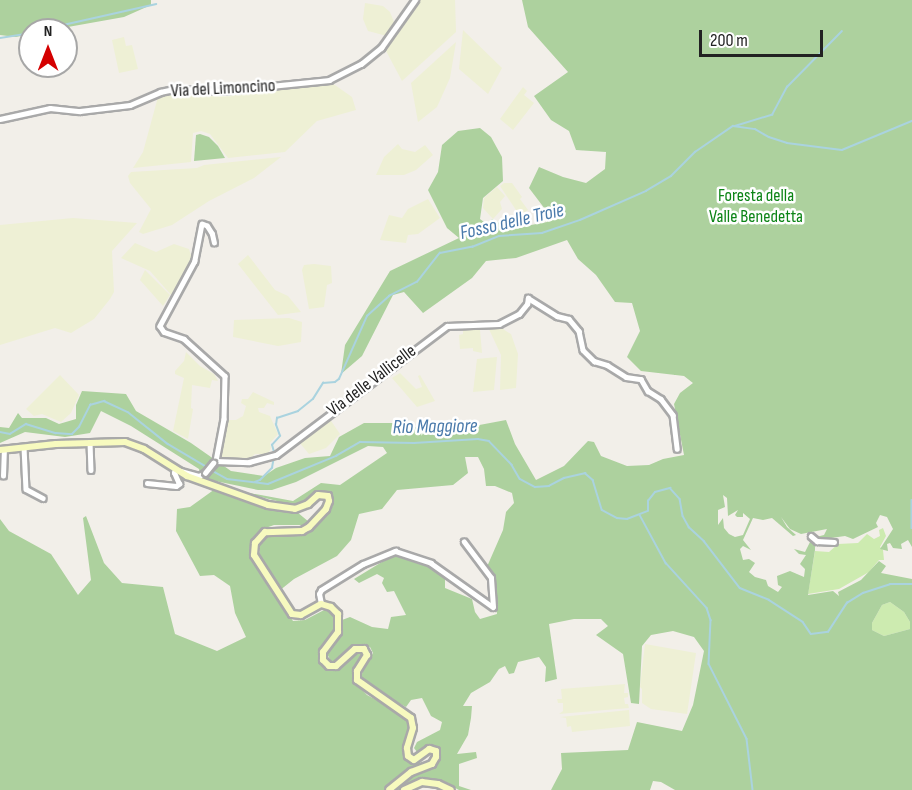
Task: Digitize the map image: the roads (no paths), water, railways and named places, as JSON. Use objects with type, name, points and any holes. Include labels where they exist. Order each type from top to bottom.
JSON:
[{"type":"main road","points":[[2,450],[119,441],[135,445],[193,479],[268,505],[287,508],[302,507],[318,495],[328,496],[329,504],[309,527],[302,531],[265,532],[258,538],[253,550],[257,564],[292,614],[302,615],[321,604],[331,607],[339,618],[338,632],[323,652],[322,660],[329,666],[336,666],[356,649],[364,649],[366,658],[357,671],[357,680],[411,718],[413,728],[407,748],[408,756],[414,760],[429,748],[436,751],[432,764],[411,772],[388,790]]},
{"type":"main road","points":[[404,790],[416,784],[428,782],[451,790]]},
{"type":"street","name":"Via del Limoncino","points":[[0,119],[50,108],[80,111],[130,105],[160,92],[174,89],[222,91],[329,80],[361,64],[381,48],[415,0]]},
{"type":"street","points":[[147,483],[176,486],[179,484],[174,473],[176,470],[199,476],[205,473],[214,462],[224,419],[225,376],[184,339],[164,332],[160,326],[195,261],[202,224],[207,226],[214,243]]},
{"type":"street","name":"Via delle Vallicelle","points":[[214,462],[249,462],[276,455],[447,326],[499,324],[519,314],[527,304],[528,298],[557,316],[569,319],[579,331],[583,350],[594,361],[607,365],[626,377],[641,380],[648,392],[661,399],[673,416],[677,449]]},
{"type":"street","points":[[90,442],[91,470]]},
{"type":"street","points":[[24,447],[26,489],[43,498]]},
{"type":"street","points":[[2,450],[3,476]]},
{"type":"street","points":[[811,536],[817,541],[834,542]]},
{"type":"street","points":[[321,604],[319,594],[321,590],[363,564],[395,551],[431,563],[493,608],[491,578],[464,542]]},
{"type":"waterway","points":[[78,22],[156,4]]},
{"type":"waterway","points":[[735,126],[772,115],[787,87],[842,31]]},
{"type":"waterway","points":[[0,38],[18,35]]},
{"type":"waterway","name":"Fosso delle Troie","points":[[274,452],[272,445],[280,436],[276,425],[277,418],[298,411],[313,399],[323,383],[335,382],[339,379],[367,316],[389,296],[417,282],[440,253],[472,247],[499,236],[542,233],[580,220],[646,191],[671,176],[695,152],[733,126],[755,129],[787,143],[842,150],[912,121]]},
{"type":"waterway","name":"Rio Maggiore","points":[[0,432],[10,434],[26,424],[56,433],[72,434],[79,427],[90,405],[104,401],[128,412],[168,444],[207,467]]},
{"type":"waterway","name":"Rio Maggiore","points":[[211,470],[227,479],[268,484],[336,456],[360,442],[414,443],[478,439],[489,441],[512,465],[520,479],[535,487],[549,486],[564,478],[585,473],[593,480],[602,510],[617,518],[627,519],[648,511],[648,501],[655,492],[670,488],[680,499],[683,516],[689,527],[704,541],[740,588],[769,600],[803,622],[811,634],[828,632],[847,603],[863,593],[890,584],[912,584]]},
{"type":"waterway","name":"Fosso delle Troie","points":[[255,482],[272,468],[274,457]]},
{"type":"waterway","points":[[912,500],[912,528]]},
{"type":"waterway","points":[[640,515],[666,563],[707,608],[711,620],[709,664],[747,739],[753,790]]},
{"type":"park label","name":"Foresta della Valle Benedetta","points":[[756,207]]}]
